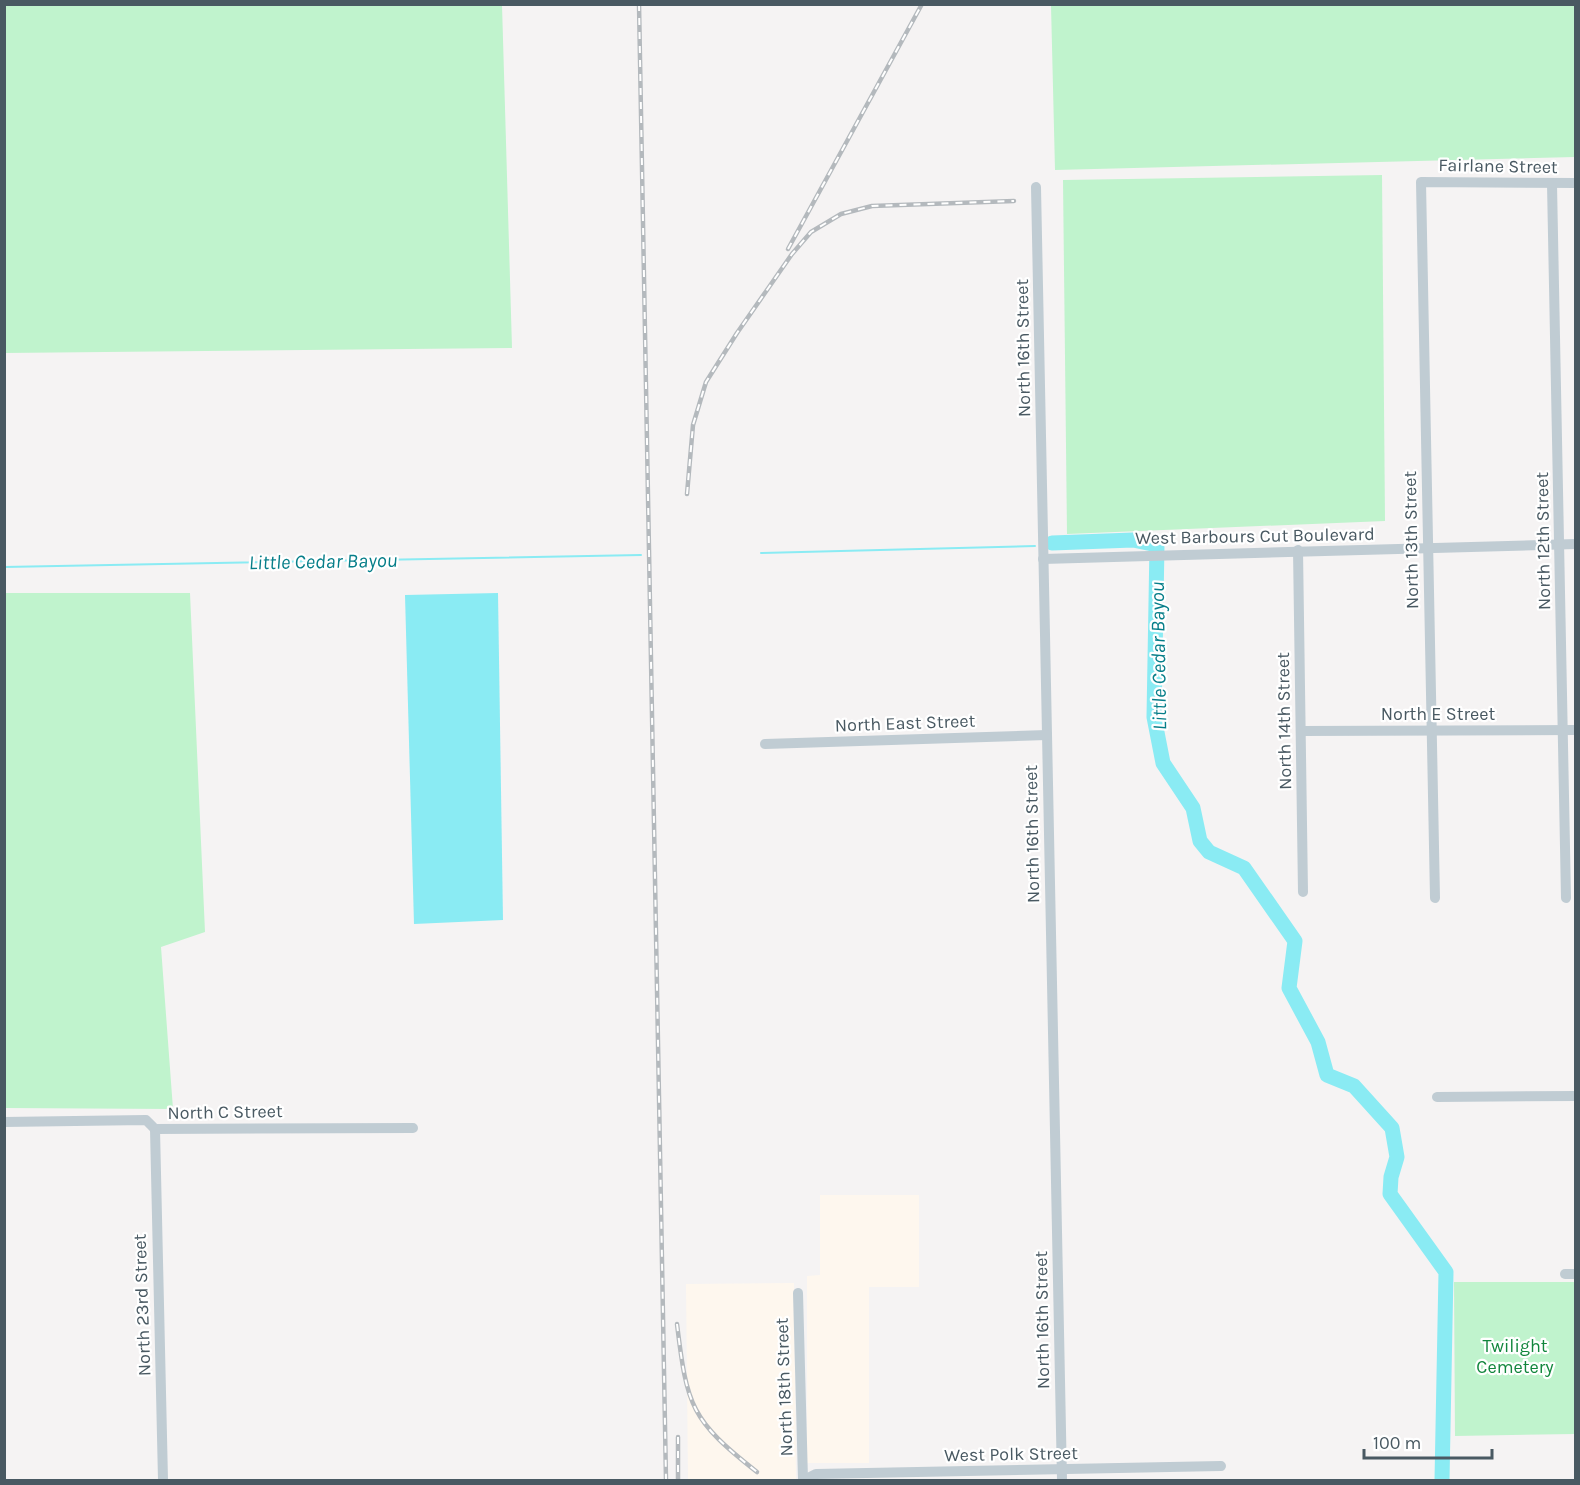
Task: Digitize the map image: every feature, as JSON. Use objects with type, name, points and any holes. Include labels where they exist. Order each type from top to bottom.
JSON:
[{"type":"street","name":"Fairlane Street","points":[[1421,182],[1575,183]]},
{"type":"street","name":"North 13th Street","points":[[1421,182],[1435,898]]},
{"type":"street","name":"North 12th Street","points":[[1552,184],[1566,898]]},
{"type":"street","name":"North 16th Street","points":[[1036,187],[1062,1475]]},
{"type":"street","name":"West Barbours Cut Boulevard","points":[[1043,559],[1144,554],[1575,544]]},
{"type":"street","name":"North 14th Street","points":[[1298,550],[1303,892]]},
{"type":"street","name":"North E Street","points":[[1301,731],[1575,730]]},
{"type":"street","name":"North East Street","points":[[765,744],[1047,735]]},
{"type":"street","points":[[1437,1097],[1575,1096]]},
{"type":"street","name":"North C Street","points":[[4,1122],[146,1120],[155,1129],[413,1128]]},
{"type":"street","name":"North 23rd Street","points":[[155,1129],[163,1480]]},
{"type":"street","name":"North 18th Street","points":[[798,1293],[803,1480]]},
{"type":"street","name":"West Polk Street","points":[[803,1480],[816,1474],[1062,1475],[1221,1466]]},
{"type":"shaded area","points":[[820,1195],[919,1195],[919,1287],[869,1287],[869,1463],[807,1463],[807,1276],[820,1275]]},
{"type":"shaded area","points":[[794,1283],[796,1480],[688,1480],[686,1284]]},
{"type":"green space","points":[[4,5],[502,5],[512,348],[5,353]]},
{"type":"green space","points":[[1051,5],[1575,5],[1575,157],[1055,170]]},
{"type":"green space","points":[[1382,175],[1385,521],[1067,534],[1063,180]]},
{"type":"green space","points":[[5,593],[190,593],[205,932],[161,947],[173,1109],[5,1108]]},
{"type":"green space","name":"Twilight Cemetery","points":[[1454,1282],[1575,1282],[1575,1434],[1455,1436]]},
{"type":"water","points":[[498,593],[503,920],[414,924],[405,595]]},
{"type":"waterway","name":"Little Cedar Bayou","points":[[1052,543],[1133,540],[1157,545],[1154,717],[1163,763],[1193,808],[1200,841],[1209,852],[1244,868],[1295,941],[1289,988],[1318,1042],[1327,1075],[1354,1086],[1392,1128],[1397,1157],[1391,1177],[1390,1194],[1446,1272],[1442,1480]]},
{"type":"waterway","name":"Little Cedar Bayou","points":[[761,553],[1035,546]]},
{"type":"waterway","name":"Little Cedar Bayou","points":[[4,567],[641,555]]},
{"type":"railway","points":[[639,4],[666,1480]]},
{"type":"railway","points":[[788,249],[922,4]]},
{"type":"railway","points":[[687,494],[693,425],[706,382],[792,254],[811,232],[841,214],[872,206],[1014,201]]},
{"type":"railway","points":[[677,1324],[684,1375],[696,1410],[718,1439],[757,1472]]},
{"type":"railway","points":[[678,1437],[678,1480]]}]
